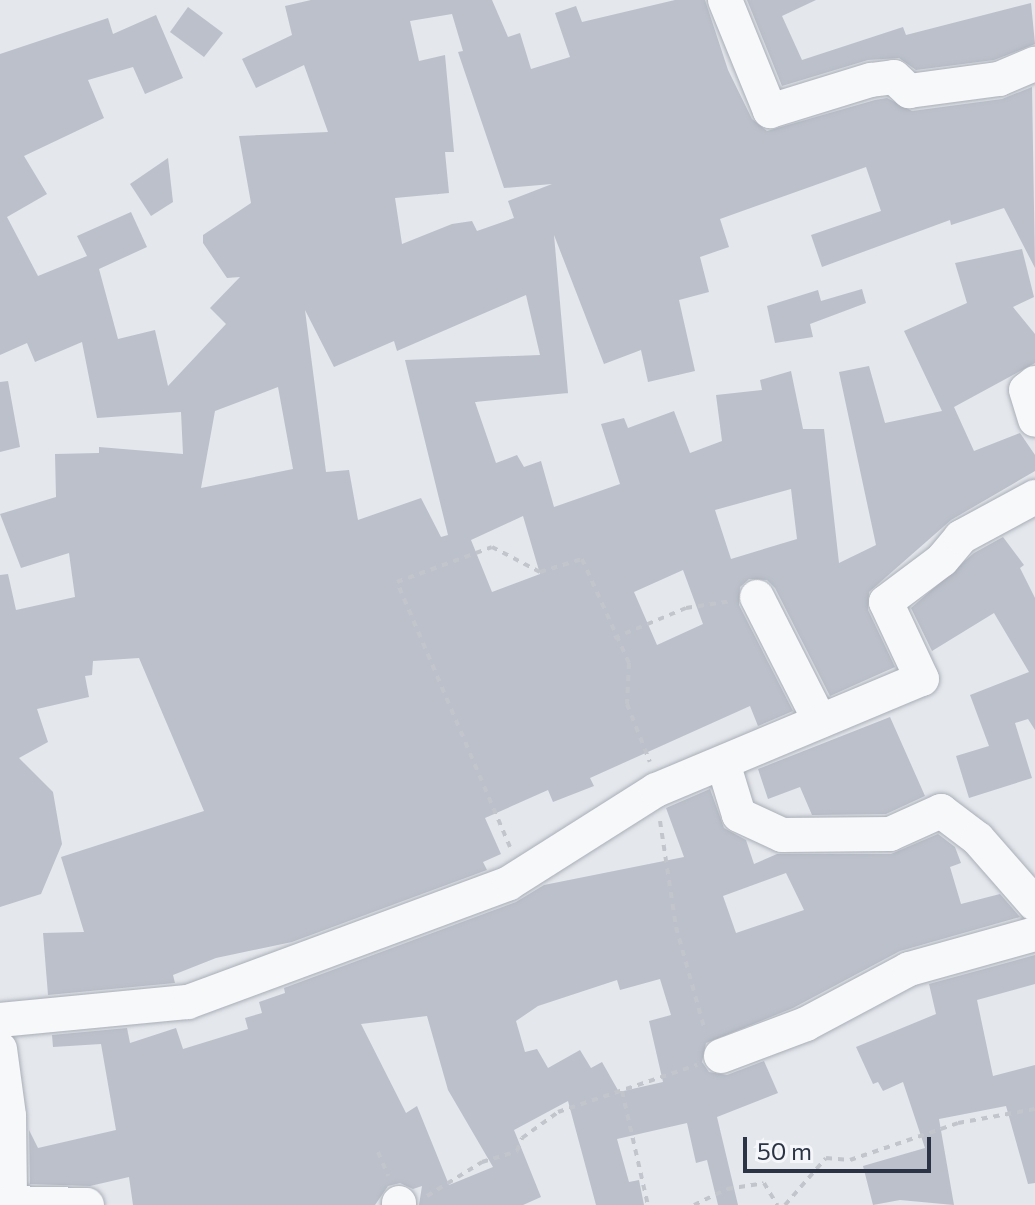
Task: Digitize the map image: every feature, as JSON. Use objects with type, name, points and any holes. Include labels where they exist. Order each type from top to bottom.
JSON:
[{"type":"street","points":[[725,0],[770,111],[871,80],[894,77],[909,91],[999,79],[1035,64]]},
{"type":"street","points":[[1035,383],[1026,390],[1035,420]]},
{"type":"street","points":[[87,1205],[8,1204],[9,1116],[1,1034],[188,1002],[522,875],[656,790],[724,766],[820,721],[922,679],[886,602],[942,560],[961,537],[1035,497]]},
{"type":"street","points":[[757,597],[820,721]]},
{"type":"street","points":[[724,766],[739,815],[782,835],[890,834],[941,811],[978,839],[1035,904]]},
{"type":"street","points":[[721,1056],[806,1024],[909,969],[1035,934]]},
{"type":"path","points":[[522,875],[397,582],[492,547],[540,572],[582,559],[614,638],[629,663],[627,704],[656,790],[676,927],[710,1048],[721,1056]]},
{"type":"path","points":[[614,638],[686,608],[757,597]]},
{"type":"path","points":[[407,1202],[482,1162],[517,1151],[522,1138],[558,1112],[721,1056]]},
{"type":"path","points":[[622,1091],[648,1205]]},
{"type":"path","points":[[785,1205],[826,1158],[850,1160],[958,1123],[1035,1109]]},
{"type":"path","points":[[694,1205],[727,1189],[764,1183],[777,1205]]},
{"type":"building","points":[[311,0],[492,0],[508,37],[520,33],[531,69],[570,57],[555,13],[576,6],[582,22],[675,0],[705,0],[728,70],[752,119],[767,131],[887,98],[912,111],[1002,99],[1032,87],[1035,268],[1004,208],[951,225],[950,220],[822,267],[811,235],[881,211],[866,167],[720,219],[729,247],[700,257],[709,292],[679,300],[695,371],[648,382],[641,350],[604,364],[554,235],[568,393],[475,402],[496,463],[517,455],[524,467],[541,461],[554,507],[620,484],[601,424],[624,418],[628,428],[674,411],[690,453],[722,441],[716,395],[762,390],[760,380],[791,371],[803,429],[824,429],[839,563],[876,545],[839,372],[869,366],[885,423],[942,411],[904,331],[967,303],[955,263],[1022,249],[1034,297],[1013,307],[1035,334],[1035,363],[954,407],[974,451],[1020,433],[1035,455],[1035,471],[951,520],[869,592],[868,610],[895,667],[830,696],[775,588],[767,580],[749,579],[740,587],[739,605],[793,711],[758,726],[750,706],[590,778],[594,786],[553,802],[548,790],[485,818],[501,854],[483,862],[487,870],[292,942],[216,958],[173,975],[175,983],[48,995],[43,933],[84,932],[61,857],[204,811],[139,658],[93,661],[92,675],[85,676],[89,697],[37,709],[48,742],[19,758],[53,792],[62,844],[41,894],[0,907],[0,575],[8,574],[16,610],[75,597],[69,553],[21,568],[0,514],[56,497],[55,454],[99,453],[99,447],[183,454],[181,412],[97,418],[82,342],[35,362],[27,343],[0,355],[0,54],[108,18],[113,34],[156,15],[183,78],[145,94],[133,67],[88,80],[104,118],[24,156],[47,194],[7,217],[38,276],[87,256],[77,236],[131,212],[147,247],[99,269],[118,339],[155,330],[168,386],[226,324],[210,308],[240,277],[227,278],[203,243],[203,235],[251,203],[239,136],[328,132],[304,65],[256,88],[242,59],[292,35],[285,6]],"holes":[[[452,14],[463,51],[458,52],[504,188],[552,184],[508,201],[514,218],[477,231],[472,221],[452,224],[402,244],[395,198],[449,193],[445,152],[454,152],[445,55],[419,61],[410,21]],[[526,295],[540,355],[405,360],[448,535],[441,537],[421,498],[358,520],[349,470],[326,472],[305,310],[334,367],[394,341],[397,351]],[[278,387],[293,469],[201,488],[215,411]],[[791,489],[797,539],[731,559],[715,510]],[[523,516],[540,574],[492,592],[471,540]],[[683,570],[703,624],[657,645],[634,592]]]},
{"type":"building","points":[[747,0],[816,0],[782,16],[802,60],[903,27],[906,35],[1031,3],[1035,44],[994,60],[916,70],[899,58],[868,60],[782,86]]},
{"type":"building","points":[[188,7],[223,33],[204,57],[170,32]]},
{"type":"building","points":[[168,158],[173,202],[151,216],[130,184]]},
{"type":"building","points":[[862,289],[866,303],[810,324],[813,337],[775,343],[767,306],[818,290],[821,301]]},
{"type":"building","points":[[8,381],[20,447],[0,452],[0,382]]},
{"type":"building","points":[[1003,537],[1024,565],[1020,568],[1035,598],[1035,730],[1028,719],[1015,723],[1032,778],[969,798],[956,756],[989,746],[970,695],[1029,672],[994,613],[932,651],[911,608],[974,553]]},
{"type":"building","points":[[890,717],[925,796],[886,814],[812,815],[800,787],[768,799],[758,769]]},
{"type":"building","points":[[710,789],[724,828],[746,840],[754,864],[777,854],[891,854],[938,834],[955,847],[961,863],[950,867],[961,904],[1000,894],[1020,917],[900,951],[793,1008],[706,1043],[702,1062],[709,1072],[727,1075],[764,1061],[778,1093],[717,1117],[738,1205],[718,1205],[707,1160],[696,1163],[687,1123],[617,1139],[629,1182],[639,1180],[644,1205],[596,1205],[568,1101],[514,1130],[541,1197],[523,1205],[419,1205],[422,1186],[413,1189],[400,1183],[388,1186],[375,1205],[133,1205],[129,1177],[90,1186],[30,1184],[29,1130],[38,1148],[116,1130],[101,1044],[53,1047],[52,1035],[127,1028],[130,1043],[176,1028],[183,1049],[248,1029],[245,1018],[262,1013],[259,1002],[285,993],[284,988],[516,902],[544,885],[684,857],[666,808]],"holes":[[[786,873],[804,910],[736,933],[723,896]],[[660,979],[671,1015],[649,1021],[663,1082],[619,1092],[602,1062],[591,1068],[580,1050],[548,1068],[537,1049],[525,1052],[516,1021],[538,1006],[617,980],[620,990]],[[427,1016],[448,1090],[493,1167],[449,1185],[417,1106],[406,1113],[361,1024]]]},
{"type":"building","points":[[1035,955],[1035,984],[977,1000],[993,1076],[1035,1065],[1035,1183],[1028,1184],[1006,1106],[939,1119],[954,1205],[900,1200],[873,1205],[863,1166],[925,1148],[903,1082],[883,1091],[878,1082],[873,1084],[856,1047],[936,1014],[929,984]]}]
